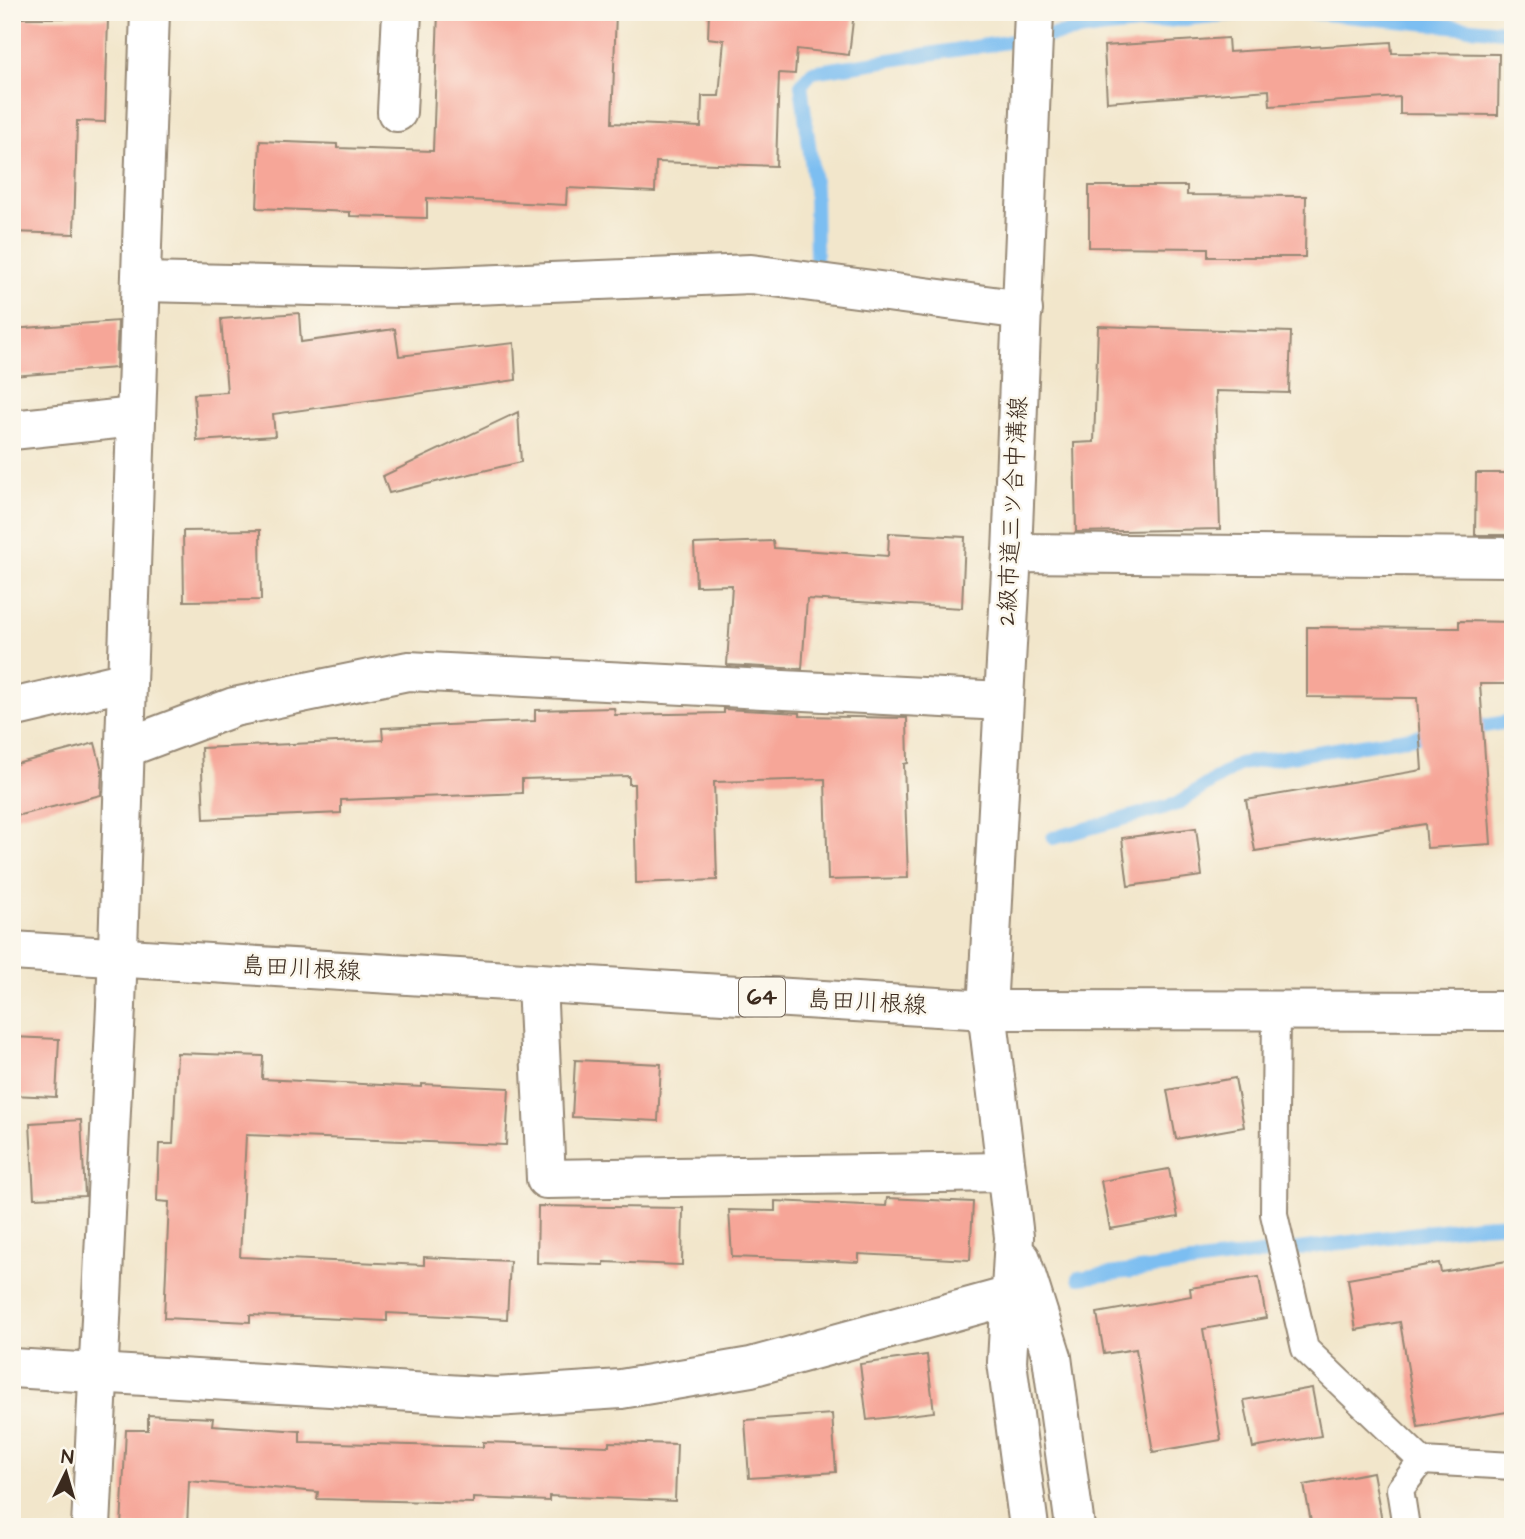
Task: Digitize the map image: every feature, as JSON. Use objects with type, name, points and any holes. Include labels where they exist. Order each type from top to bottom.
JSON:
[{"type":"street","points":[[91,1527],[117,958],[150,12]]},
{"type":"street","points":[[397,112],[402,12]]},
{"type":"street","name":"2級市道三ツ合中溝線","points":[[1014,1237],[986,1010],[1012,553],[1034,12]]},
{"type":"street","points":[[142,282],[401,288],[751,274],[1023,310]]},
{"type":"street","points":[[12,430],[135,417]]},
{"type":"street","points":[[1012,553],[1513,558]]},
{"type":"street","points":[[125,748],[233,707],[408,671],[1003,701]]},
{"type":"street","points":[[12,708],[127,681]]},
{"type":"street","name":"島田川根線","points":[[12,951],[986,1010],[1513,1012]]},
{"type":"street","points":[[537,984],[546,1179],[1006,1172]]},
{"type":"street","points":[[1014,1237],[1007,1362],[1029,1527]]},
{"type":"street","points":[[1014,1237],[1052,1357],[1075,1527]]},
{"type":"street","points":[[12,1368],[496,1397],[621,1390],[751,1367],[1010,1296]]},
{"type":"lane","points":[[1276,1012],[1274,1214],[1305,1349],[1422,1461],[1513,1466]]},
{"type":"lane","points":[[1406,1527],[1399,1489],[1422,1461]]},
{"type":"building","points":[[438,12],[616,12],[612,123],[701,127],[702,96],[719,96],[724,40],[708,38],[709,12],[854,12],[849,55],[797,49],[795,74],[779,73],[776,166],[656,162],[655,192],[567,188],[566,205],[427,198],[427,218],[350,216],[350,212],[257,208],[260,141],[337,144],[337,148],[433,151]]},
{"type":"building","points":[[12,18],[108,18],[105,122],[77,121],[74,234],[12,232]]},
{"type":"building","points":[[1228,38],[1229,52],[1391,42],[1392,53],[1499,54],[1498,115],[1400,114],[1400,97],[1270,106],[1269,90],[1107,102],[1104,46]]},
{"type":"building","points":[[1089,186],[1187,186],[1187,195],[1306,196],[1305,257],[1208,257],[1208,248],[1089,247]]},
{"type":"building","points":[[299,313],[301,342],[395,329],[399,356],[514,343],[516,380],[273,414],[275,436],[197,441],[194,394],[227,392],[221,319]]},
{"type":"building","points":[[118,321],[116,368],[12,376],[12,329]]},
{"type":"building","points":[[1098,326],[1291,332],[1289,393],[1216,391],[1220,529],[1076,532],[1074,443],[1094,442]]},
{"type":"building","points":[[518,412],[521,462],[389,493],[383,476]]},
{"type":"building","points":[[1476,473],[1513,473],[1513,535],[1475,535]]},
{"type":"building","points":[[260,530],[261,600],[184,601],[183,531]]},
{"type":"building","points":[[889,533],[965,537],[962,608],[807,599],[802,669],[727,665],[732,585],[696,586],[694,544],[773,541],[774,548],[888,556]]},
{"type":"building","points":[[1459,621],[1513,622],[1513,684],[1480,684],[1491,844],[1427,848],[1425,824],[1255,851],[1246,800],[1422,770],[1417,698],[1307,697],[1307,627],[1459,628]]},
{"type":"building","points":[[614,708],[615,715],[724,713],[724,709],[800,713],[800,716],[907,718],[908,763],[904,764],[908,878],[828,880],[825,779],[714,782],[717,880],[636,883],[634,784],[629,784],[629,776],[522,779],[522,793],[341,800],[341,813],[204,819],[201,748],[383,740],[382,728],[535,721],[535,710]]},
{"type":"building","points":[[95,743],[102,770],[101,795],[12,817],[12,765]]},
{"type":"building","points":[[1196,828],[1202,876],[1128,886],[1122,838]]},
{"type":"building","points":[[12,1037],[59,1039],[56,1097],[12,1095]]},
{"type":"building","points":[[177,1053],[263,1056],[262,1079],[422,1087],[422,1084],[509,1088],[506,1145],[246,1135],[240,1257],[424,1265],[424,1257],[510,1261],[507,1319],[387,1313],[387,1321],[250,1315],[250,1322],[164,1318],[169,1202],[157,1201],[159,1144],[173,1144]]},
{"type":"building","points":[[575,1060],[661,1064],[658,1121],[572,1117]]},
{"type":"building","points":[[1235,1078],[1244,1127],[1176,1139],[1167,1090]]},
{"type":"building","points":[[81,1120],[85,1196],[34,1198],[30,1123]]},
{"type":"building","points":[[1169,1169],[1178,1217],[1110,1229],[1101,1181]]},
{"type":"building","points":[[887,1198],[973,1202],[970,1260],[859,1254],[859,1262],[732,1257],[729,1210],[775,1211],[775,1201],[886,1206]]},
{"type":"building","points":[[538,1206],[683,1208],[682,1265],[537,1263]]},
{"type":"building","points":[[1513,1260],[1513,1411],[1418,1427],[1400,1322],[1356,1330],[1348,1279],[1439,1263],[1441,1272]]},
{"type":"building","points":[[1259,1277],[1266,1318],[1203,1329],[1221,1440],[1153,1452],[1136,1349],[1104,1354],[1097,1313],[1191,1296],[1190,1288]]},
{"type":"building","points":[[927,1355],[934,1412],[867,1420],[860,1364]]},
{"type":"building","points":[[1312,1388],[1321,1436],[1253,1448],[1244,1400]]},
{"type":"building","points":[[832,1414],[836,1472],[749,1478],[745,1420]]},
{"type":"building","points":[[148,1415],[213,1418],[212,1425],[300,1431],[300,1442],[483,1447],[483,1442],[609,1446],[609,1442],[677,1444],[675,1501],[549,1496],[549,1501],[473,1498],[473,1503],[317,1499],[318,1492],[189,1481],[187,1527],[121,1527],[126,1430],[148,1430]]},
{"type":"building","points":[[1373,1472],[1383,1527],[1312,1527],[1304,1485]]},
{"type":"waterway","points":[[816,260],[815,190],[801,85],[812,72],[1098,28],[1252,12]]},
{"type":"waterway","points":[[1304,12],[1513,32]]},
{"type":"waterway","points":[[1466,729],[1513,721]]},
{"type":"waterway","points":[[1053,838],[1177,804],[1239,764],[1439,733]]},
{"type":"waterway","points":[[1079,1278],[1479,1225],[1513,1223]]}]
